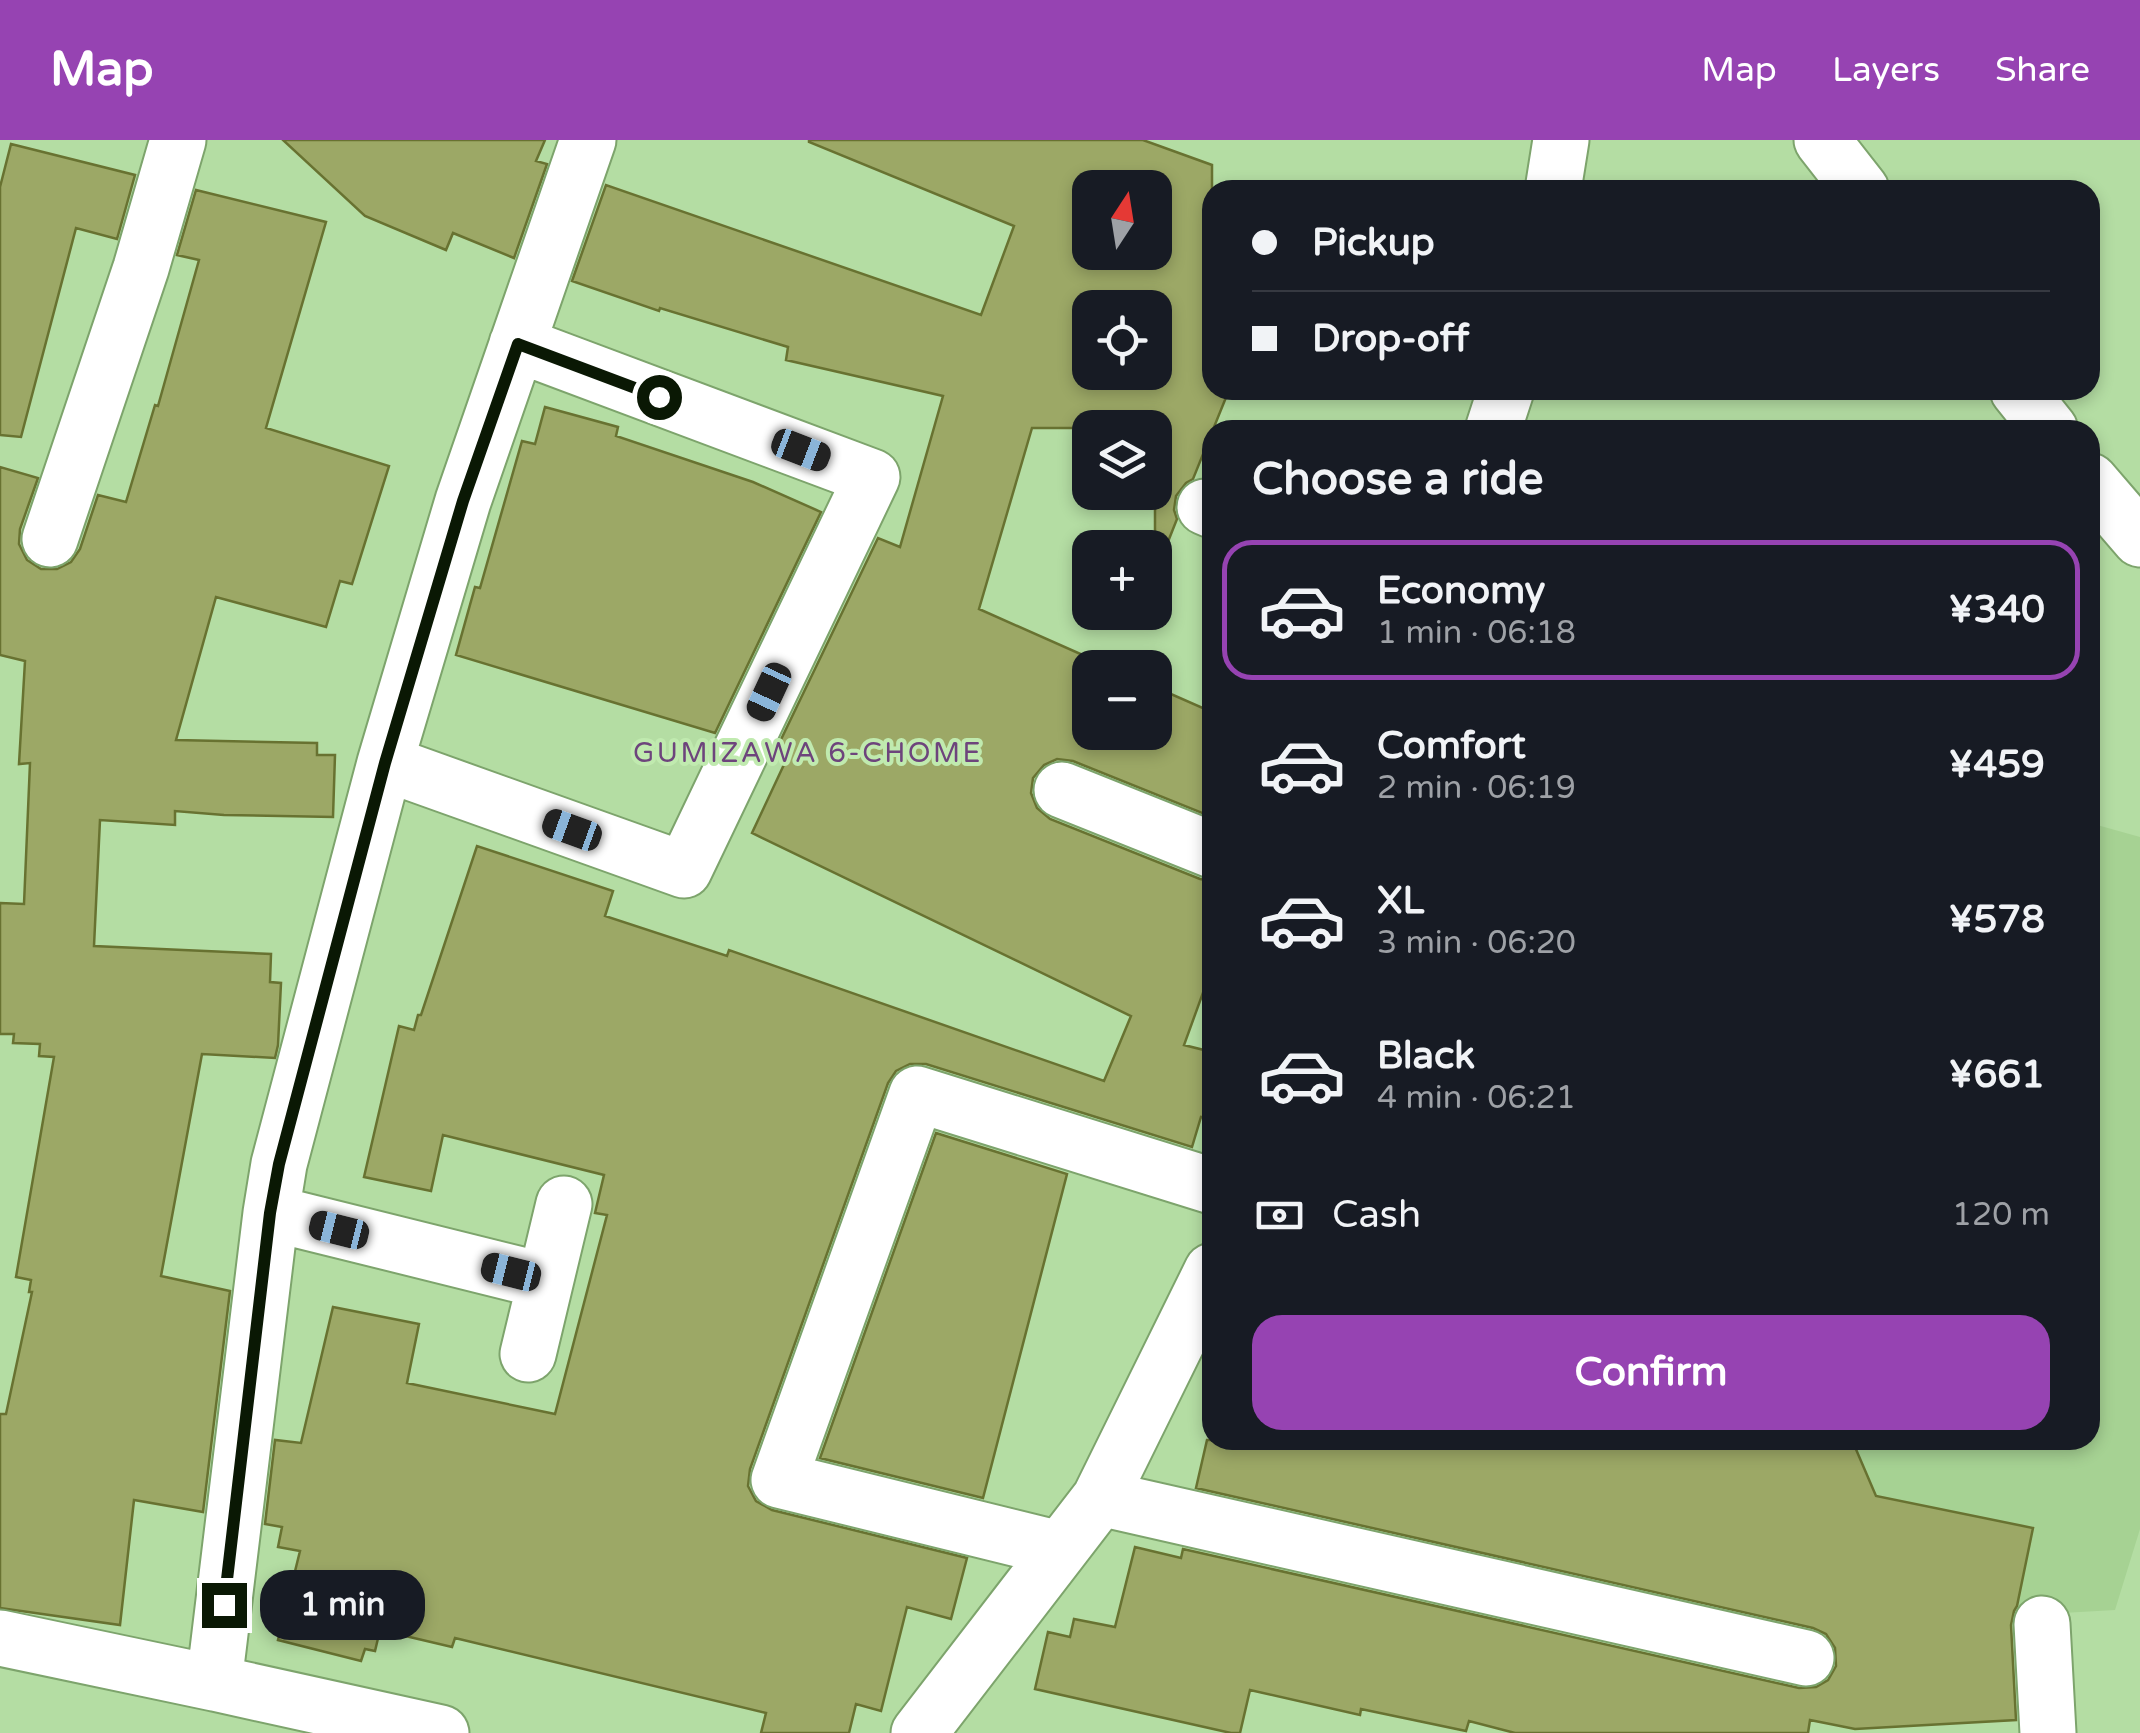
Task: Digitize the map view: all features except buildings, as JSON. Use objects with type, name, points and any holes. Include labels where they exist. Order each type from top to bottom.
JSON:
[{"type":"street","points":[[50,539],[141,268],[178,140]]},
{"type":"street","points":[[235,1702],[270,1213],[279,1164],[385,763],[463,501],[588,140]]},
{"type":"street","points":[[1555,180],[1561,140]]},
{"type":"street","points":[[1822,140],[1853,180]]},
{"type":"street","points":[[385,763],[684,870],[872,477],[518,344]]},
{"type":"street","points":[[2026,400],[2042,420]]},
{"type":"street","points":[[2100,492],[2140,539]]},
{"type":"street","points":[[1062,790],[1202,846]]},
{"type":"street","points":[[1059,1549],[779,1480],[917,1094],[1202,1183]]},
{"type":"street","points":[[528,1354],[564,1204]]},
{"type":"street","points":[[270,1213],[546,1281]]},
{"type":"street","points":[[919,1733],[1100,1498],[1202,1291]]},
{"type":"street","points":[[1100,1498],[1806,1658]]},
{"type":"street","points":[[2042,1624],[2048,1733]]},
{"type":"street","points":[[0,1638],[235,1702],[441,1733]]},
{"type":"shaded area","points":[[2100,826],[2140,837],[2140,1529],[2115,1610],[1818,1627],[1736,1450],[2100,1450]]},
{"type":"district","name":"GUMIZAWA 6-CHOME","points":[[808,752]]},
{"type":"route","points":[[224,1605],[279,1164],[385,763],[463,501],[518,344],[659,397]]}]
